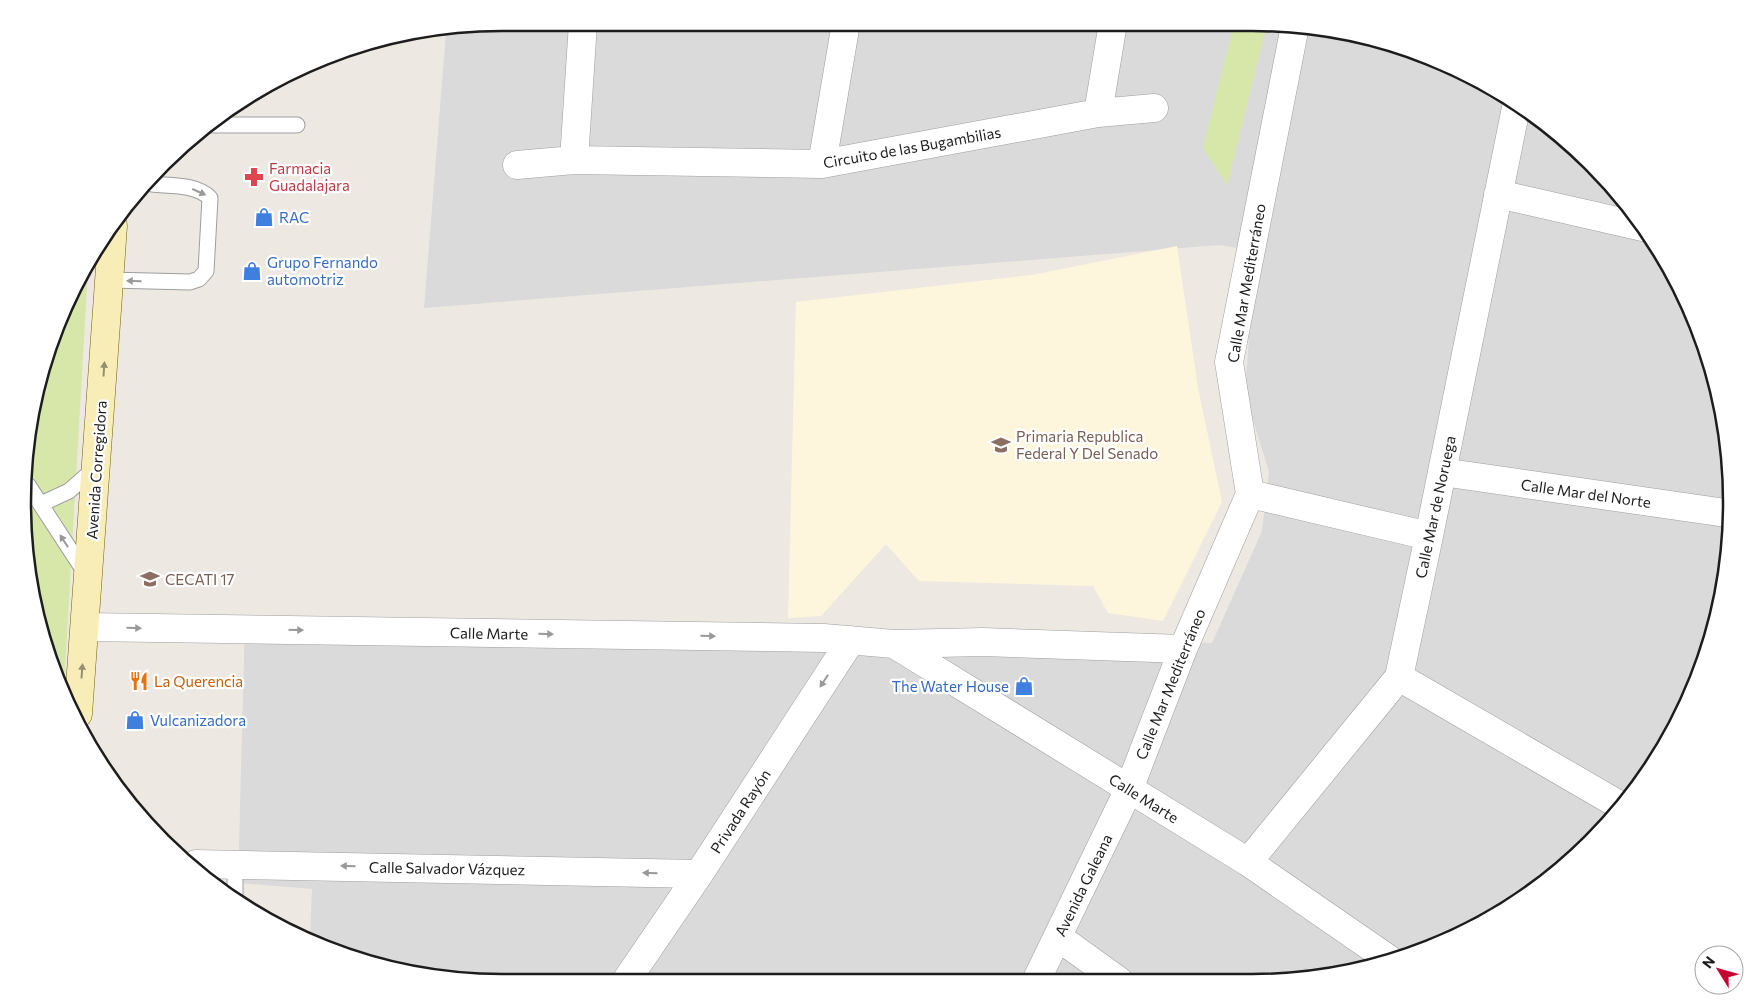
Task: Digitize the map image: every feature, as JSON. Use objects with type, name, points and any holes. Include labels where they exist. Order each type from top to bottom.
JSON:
[{"type":"main road","name":"Avenida Corregidora","points":[[79,708],[112,240]]},
{"type":"street","points":[[574,160],[582,31]]},
{"type":"street","points":[[822,164],[845,31]]},
{"type":"street","points":[[1098,113],[1112,31]]},
{"type":"street","name":"Calle Mar Mediterráneo","points":[[1129,789],[1183,649],[1250,494],[1229,362],[1294,33]]},
{"type":"street","name":"Circuito de las Bugambilias","points":[[517,165],[574,160],[822,164],[1098,113],[1154,108]]},
{"type":"street","name":"Calle Mar de Noruega","points":[[1248,862],[1399,677],[1515,112]]},
{"type":"street","points":[[1498,194],[1631,224]]},
{"type":"street","name":"Calle Mar del Norte","points":[[1442,472],[1723,514]]},
{"type":"street","points":[[1250,494],[1429,536]]},
{"type":"street","name":"Calle Marte","points":[[85,627],[824,638],[894,644],[983,642],[1183,649]]},
{"type":"street","name":"Privada Rayón","points":[[631,974],[699,874],[851,640]]},
{"type":"street","name":"Calle Marte","points":[[894,644],[1248,862],[1383,955]]},
{"type":"street","points":[[1399,677],[1614,803]]},
{"type":"street","name":"Avenida Galeana","points":[[1040,974],[1129,789]]},
{"type":"street","name":"Calle Salvador Vázquez","points":[[201,864],[699,874]]},
{"type":"street","points":[[1058,937],[1107,974]]},
{"type":"lane","points":[[221,125],[297,126]]},
{"type":"lane","points":[[109,280],[190,282],[200,279],[206,271],[210,198],[204,192],[194,189],[155,184]]},
{"type":"lane","points":[[41,504],[69,491],[97,466]]},
{"type":"lane","points":[[31,490],[88,578]]},
{"type":"lane","points":[[235,864],[235,890]]},
{"type":"shaded area","points":[[502,31],[1252,31],[1313,35],[1373,47],[1432,67],[1460,80],[1487,94],[1538,129],[1585,169],[1606,192],[1660,267],[1687,322],[1698,351],[1714,411],[1719,441],[1723,502],[1722,533],[1719,564],[1707,624],[1687,683],[1660,738],[1625,789],[1585,836],[1538,876],[1487,911],[1432,938],[1373,958],[1313,970],[1252,974],[502,974],[441,970],[381,958],[351,949],[310,933],[312,889],[238,883],[245,618],[1212,643],[1262,531],[1269,472],[1245,394],[1255,251],[1220,245],[424,308],[446,35]]},
{"type":"shaded area","name":"Primaria Republica Federal Y Del Senado","points":[[1177,246],[1198,388],[1222,502],[1163,621],[1108,613],[1093,586],[919,581],[886,544],[821,616],[788,618],[796,302],[1032,275]]},
{"type":"green space","points":[[1232,31],[1265,31],[1227,185],[1203,148]]},
{"type":"green space","points":[[87,280],[65,677],[47,624],[35,564],[32,533],[32,472],[35,441],[47,381],[67,322]]},
{"type":"place","name":"Farmacia Guadalajara","points":[[254,177]]},
{"type":"place","name":"RAC","points":[[264,217]]},
{"type":"place","name":"Grupo Fernando automotriz","points":[[252,271]]},
{"type":"place","name":"Primaria Republica Federal Y Del Senado","points":[[1001,445]]},
{"type":"place","name":"CECATI 17","points":[[150,579]]},
{"type":"place","name":"La Querencia","points":[[139,681]]},
{"type":"place","name":"The Water House","points":[[1024,686]]},
{"type":"place","name":"Vulcanizadora","points":[[135,720]]}]
